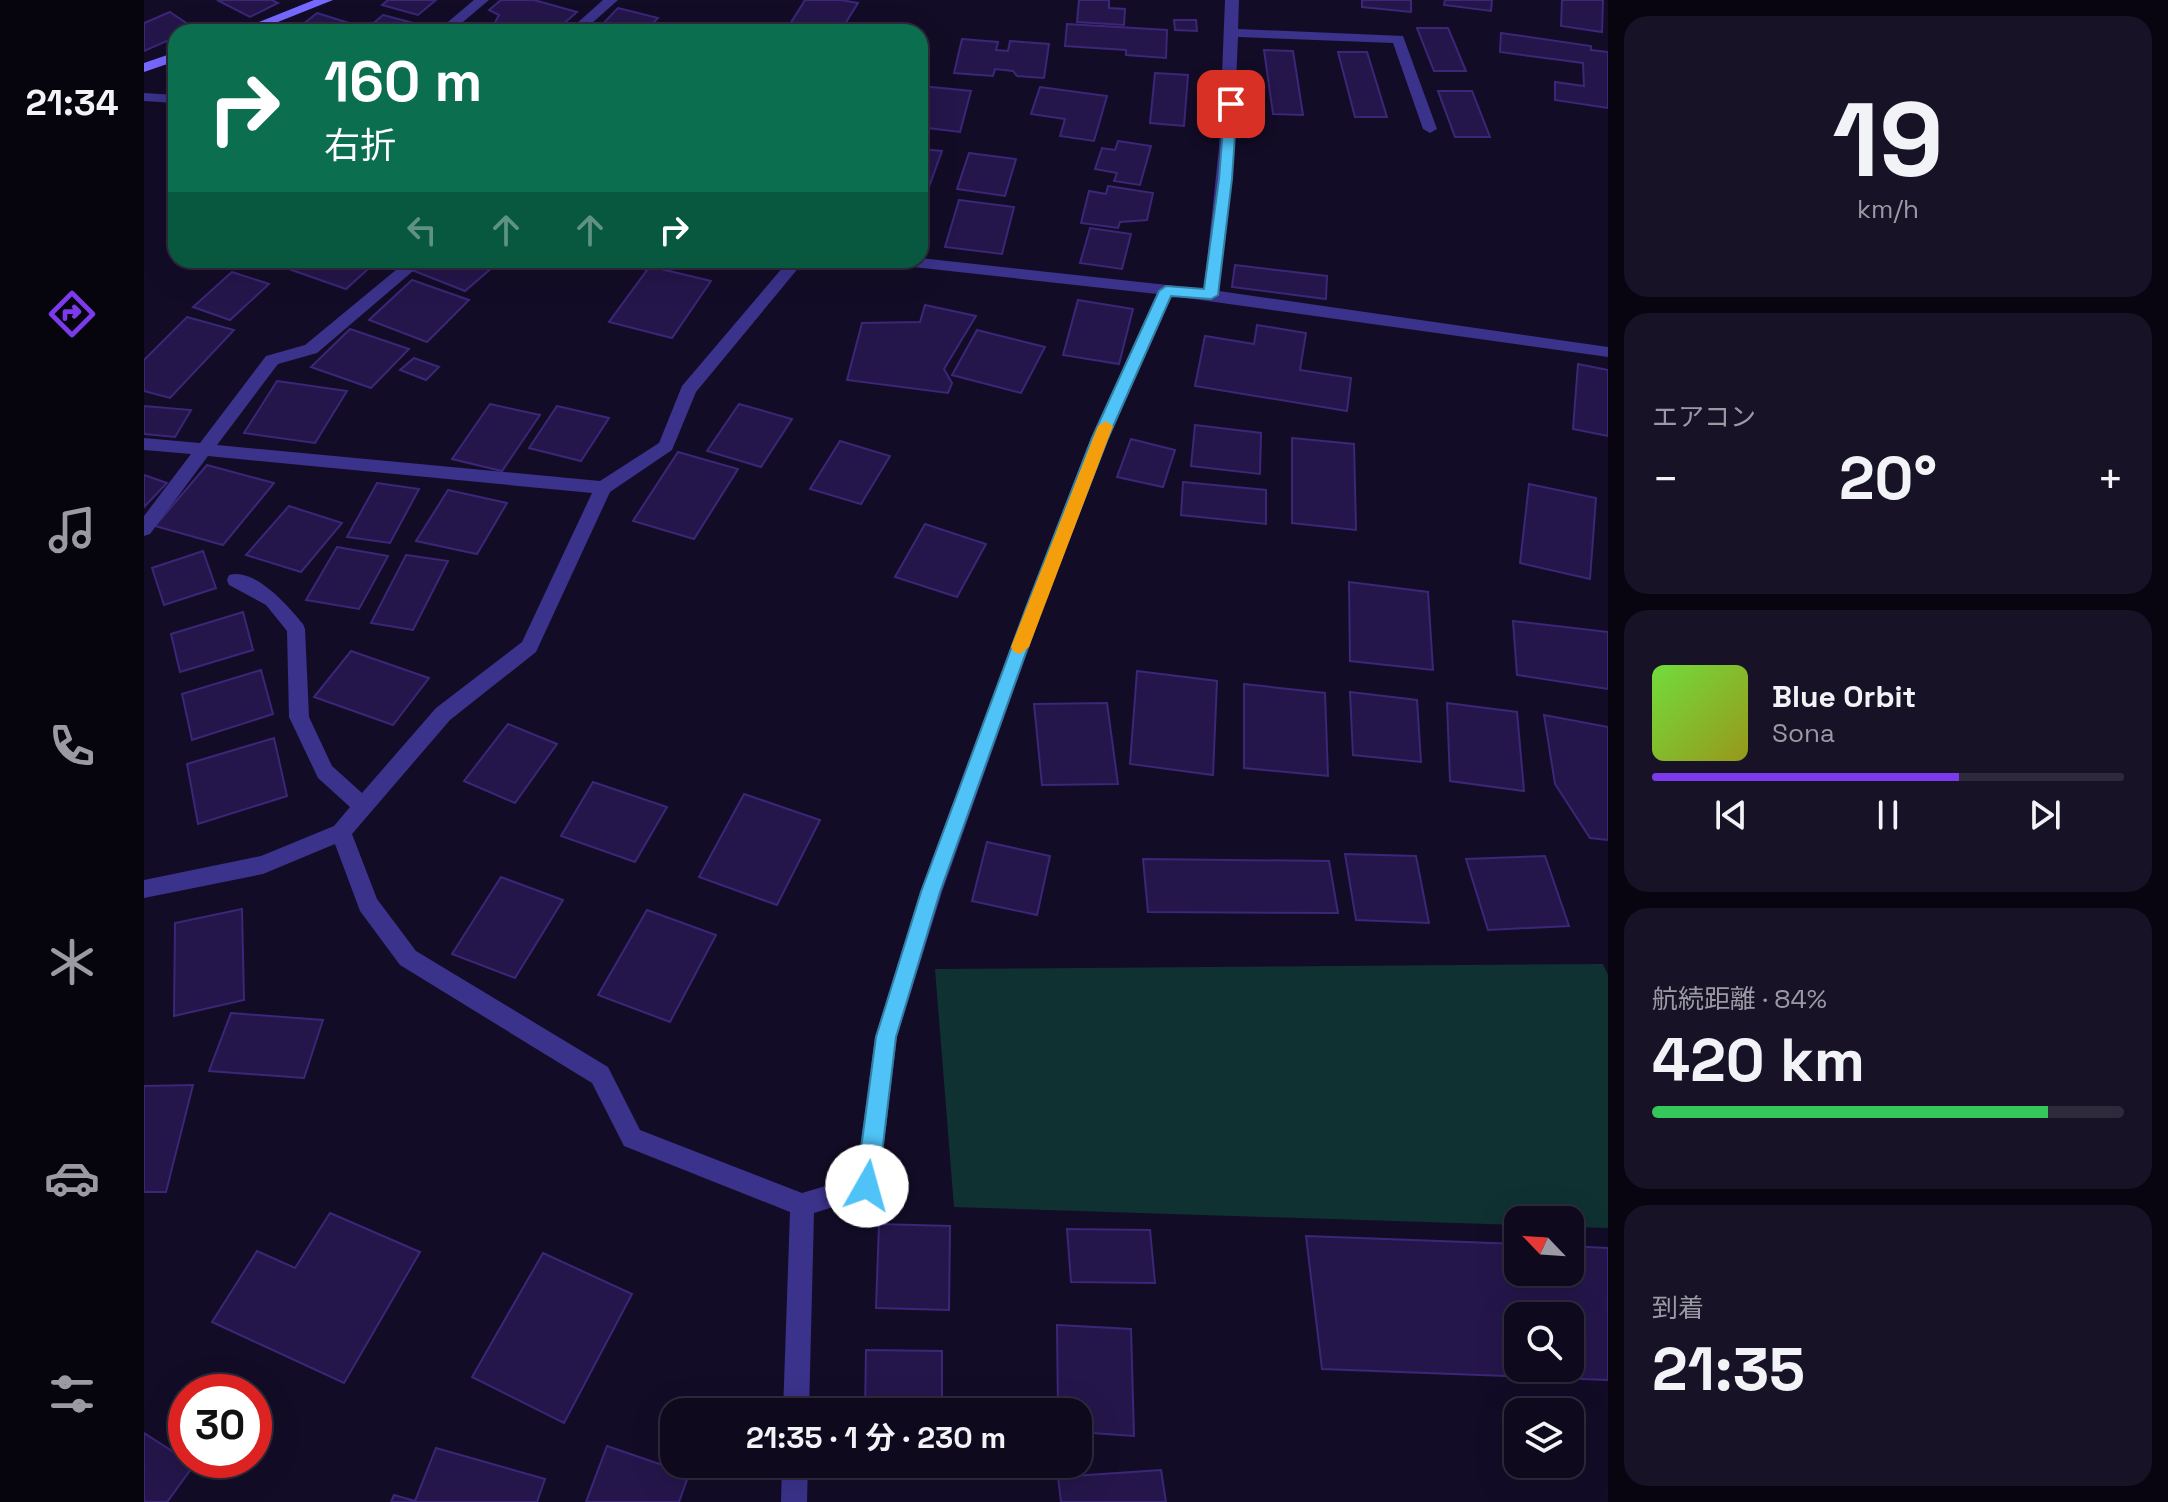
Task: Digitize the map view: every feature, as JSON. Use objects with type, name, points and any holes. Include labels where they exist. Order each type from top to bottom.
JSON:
[{"type":"main road","points":[[262,24],[326,0]]},
{"type":"main road","points":[[144,68],[168,59]]},
{"type":"street","points":[[453,24],[482,0]]},
{"type":"street","points":[[583,24],[611,0]]},
{"type":"street","points":[[1211,295],[1226,179],[1233,79],[1232,0]]},
{"type":"street","points":[[1232,33],[1398,39],[1430,129]]},
{"type":"street","points":[[144,97],[168,98]]},
{"type":"street","points":[[928,264],[1211,295],[1608,352]]},
{"type":"street","points":[[144,529],[272,360],[311,349],[408,268]]},
{"type":"street","points":[[144,889],[263,865],[341,832],[443,714],[529,647],[603,488],[666,446],[688,390],[790,268]]},
{"type":"street","points":[[341,832],[368,904],[408,958],[600,1075],[632,1138],[802,1205],[867,1186],[886,1037],[931,892],[1095,452],[1166,291]]},
{"type":"street","points":[[144,444],[603,488]]},
{"type":"street","points":[[236,580],[273,600],[296,629],[299,717],[325,772],[363,807]]},
{"type":"street","points":[[796,1398],[802,1205]]},
{"type":"street","points":[[794,1502],[795,1478]]},
{"type":"green space","points":[[1603,964],[1608,975],[1608,1228],[1584,1227],[1584,1206],[1504,1206],[1504,1225],[954,1207],[935,969]]},
{"type":"building","points":[[217,0],[272,0],[278,3],[250,17]]},
{"type":"building","points":[[388,0],[436,0],[418,15],[382,5]]},
{"type":"building","points":[[501,0],[534,0],[577,12],[563,24],[494,24],[499,15],[489,10]]},
{"type":"building","points":[[805,0],[858,3],[845,24],[790,24]]},
{"type":"building","points":[[1079,0],[1109,0],[1109,8],[1125,9],[1124,25],[1077,22]]},
{"type":"building","points":[[1362,0],[1411,0],[1411,12],[1362,7]]},
{"type":"building","points":[[1445,0],[1492,0],[1491,11],[1444,5]]},
{"type":"building","points":[[1562,0],[1603,0],[1602,32],[1561,26]]},
{"type":"building","points":[[618,8],[658,18],[652,24],[603,24]]},
{"type":"building","points":[[170,12],[188,24],[168,24],[168,40],[144,51],[144,23]]},
{"type":"building","points":[[317,13],[352,24],[303,24]]},
{"type":"building","points":[[383,15],[417,24],[372,24]]},
{"type":"building","points":[[1174,20],[1196,20],[1197,31],[1175,30]]},
{"type":"building","points":[[1067,24],[1167,30],[1166,58],[1126,55],[1126,50],[1065,46]]},
{"type":"building","points":[[1417,28],[1448,28],[1466,71],[1434,71]]},
{"type":"building","points":[[1501,33],[1591,46],[1591,50],[1608,52],[1608,108],[1555,100],[1555,82],[1584,86],[1583,63],[1500,52]]},
{"type":"building","points":[[962,39],[998,42],[996,50],[1008,51],[1010,41],[1049,44],[1044,78],[1017,76],[1013,71],[995,69],[993,76],[954,73]]},
{"type":"building","points":[[1264,50],[1293,51],[1303,115],[1273,114]]},
{"type":"building","points":[[1338,52],[1367,52],[1387,117],[1355,117]]},
{"type":"building","points":[[1155,73],[1188,75],[1184,126],[1150,123]]},
{"type":"building","points":[[928,87],[971,91],[960,132],[928,128]]},
{"type":"building","points":[[1040,87],[1107,96],[1094,141],[1060,136],[1065,119],[1031,114]]},
{"type":"building","points":[[1438,91],[1472,91],[1490,137],[1455,137]]},
{"type":"building","points":[[1118,141],[1151,146],[1140,185],[1114,181],[1117,173],[1095,169],[1102,148],[1115,150]]},
{"type":"building","points":[[928,150],[942,151],[929,187]]},
{"type":"building","points":[[969,153],[1016,159],[1005,196],[957,189]]},
{"type":"building","points":[[1108,186],[1153,193],[1147,220],[1120,222],[1118,228],[1081,223],[1089,191],[1106,194]]},
{"type":"building","points":[[959,200],[1014,207],[1002,254],[945,247]]},
{"type":"building","points":[[1090,228],[1131,234],[1122,269],[1080,263]]},
{"type":"building","points":[[1235,265],[1327,276],[1326,299],[1232,287]]},
{"type":"building","points":[[286,268],[369,268],[346,289]]},
{"type":"building","points":[[418,268],[492,268],[465,291],[414,271]]},
{"type":"building","points":[[640,268],[662,268],[711,281],[672,338],[609,322],[647,270]]},
{"type":"building","points":[[232,272],[269,284],[230,320],[193,307]]},
{"type":"building","points":[[412,280],[469,300],[427,342],[369,320]]},
{"type":"building","points":[[1078,300],[1133,309],[1119,364],[1063,355]]},
{"type":"building","points":[[925,305],[976,316],[944,369],[952,383],[948,393],[847,380],[862,323],[920,322]]},
{"type":"building","points":[[187,317],[234,330],[170,398],[144,391],[144,360]]},
{"type":"building","points":[[1257,325],[1306,333],[1300,370],[1351,378],[1347,411],[1195,386],[1205,336],[1254,344]]},
{"type":"building","points":[[350,329],[409,349],[371,388],[311,367]]},
{"type":"building","points":[[977,330],[1045,347],[1021,393],[952,375]]},
{"type":"building","points":[[414,358],[439,367],[426,380],[400,370]]},
{"type":"building","points":[[1578,364],[1608,370],[1608,436],[1573,429]]},
{"type":"building","points":[[277,381],[347,391],[315,443],[244,433]]},
{"type":"building","points":[[490,404],[540,415],[502,471],[452,459]]},
{"type":"building","points":[[739,404],[792,419],[761,467],[707,451]]},
{"type":"building","points":[[144,406],[191,410],[175,437],[144,434]]},
{"type":"building","points":[[557,406],[609,418],[581,461],[529,448]]},
{"type":"building","points":[[1195,425],[1261,433],[1260,474],[1191,466]]},
{"type":"building","points":[[1292,438],[1354,444],[1356,530],[1292,523]]},
{"type":"building","points":[[1131,439],[1175,450],[1163,487],[1117,477]]},
{"type":"building","points":[[840,441],[890,456],[861,504],[810,489]]},
{"type":"building","points":[[678,452],[738,469],[694,539],[633,521]]},
{"type":"building","points":[[207,465],[274,483],[223,545],[155,526]]},
{"type":"building","points":[[144,475],[167,483],[144,507]]},
{"type":"building","points":[[1183,482],[1266,490],[1266,524],[1181,515]]},
{"type":"building","points":[[377,483],[419,489],[390,543],[347,537]]},
{"type":"building","points":[[1529,484],[1596,498],[1590,579],[1520,563]]},
{"type":"building","points":[[448,490],[507,503],[477,554],[416,541]]},
{"type":"building","points":[[289,506],[342,523],[301,572],[246,555]]},
{"type":"building","points":[[925,524],[986,544],[957,597],[895,577]]},
{"type":"building","points":[[337,547],[388,556],[359,609],[306,600]]},
{"type":"building","points":[[203,551],[216,588],[164,605],[152,568]]},
{"type":"building","points":[[406,555],[448,561],[413,630],[371,623]]},
{"type":"building","points":[[1349,582],[1428,592],[1433,670],[1350,661]]},
{"type":"building","points":[[243,612],[253,650],[180,672],[171,634]]},
{"type":"building","points":[[1513,621],[1608,632],[1608,689],[1517,675]]},
{"type":"building","points":[[351,651],[429,678],[393,725],[314,697]]},
{"type":"building","points":[[261,670],[273,714],[192,740],[182,694]]},
{"type":"building","points":[[1137,671],[1217,681],[1213,775],[1130,764]]},
{"type":"building","points":[[1244,684],[1325,693],[1328,776],[1244,768]]},
{"type":"building","points":[[1350,692],[1417,700],[1421,762],[1353,755]]},
{"type":"building","points":[[1107,703],[1118,784],[1042,785],[1034,704]]},
{"type":"building","points":[[1447,703],[1517,712],[1524,791],[1450,781]]},
{"type":"building","points":[[1544,715],[1608,727],[1608,840],[1590,838],[1555,784]]},
{"type":"building","points":[[508,724],[557,744],[515,803],[464,781]]},
{"type":"building","points":[[274,738],[287,796],[198,824],[187,764]]},
{"type":"building","points":[[593,782],[667,807],[635,862],[561,836]]},
{"type":"building","points":[[744,794],[820,820],[777,905],[699,877]]},
{"type":"building","points":[[987,842],[1050,856],[1037,915],[972,901]]},
{"type":"building","points":[[1345,854],[1416,856],[1429,923],[1356,920]]},
{"type":"building","points":[[1545,856],[1569,926],[1488,930],[1466,859]]},
{"type":"building","points":[[1143,859],[1329,861],[1338,913],[1148,912]]},
{"type":"building","points":[[501,877],[563,900],[515,978],[452,954]]},
{"type":"building","points":[[242,909],[244,1000],[174,1016],[175,923]]},
{"type":"building","points":[[647,910],[716,935],[670,1022],[598,995]]},
{"type":"building","points":[[231,1013],[323,1020],[304,1078],[209,1071]]},
{"type":"building","points":[[193,1085],[166,1192],[144,1192],[144,1086]]},
{"type":"building","points":[[330,1213],[420,1252],[344,1383],[212,1322],[257,1251],[295,1268]]},
{"type":"building","points":[[879,1224],[950,1226],[949,1310],[876,1308]]},
{"type":"building","points":[[1067,1229],[1150,1230],[1155,1283],[1071,1282]]},
{"type":"building","points":[[1306,1236],[1504,1243],[1504,1286],[1584,1286],[1584,1247],[1608,1248],[1608,1380],[1584,1379],[1584,1302],[1504,1302],[1504,1376],[1322,1369]]},
{"type":"building","points":[[543,1253],[632,1294],[564,1423],[472,1377]]},
{"type":"building","points":[[1057,1325],[1131,1329],[1134,1436],[1092,1433],[1092,1398],[1058,1398]]},
{"type":"building","points":[[866,1350],[942,1351],[942,1398],[865,1398]]},
{"type":"building","points":[[144,1433],[168,1448],[168,1478],[185,1478],[167,1502],[144,1502]]},
{"type":"building","points":[[607,1446],[660,1464],[660,1478],[688,1478],[679,1502],[586,1502]]},
{"type":"building","points":[[436,1448],[545,1479],[537,1502],[391,1502],[394,1495],[415,1501]]},
{"type":"building","points":[[1161,1470],[1166,1502],[1061,1502],[1058,1478],[1092,1478],[1092,1475]]},
{"type":"slow traffic","points":[[1020,647],[1106,426]]},
{"type":"route","points":[[867,1186],[886,1037],[931,892],[1034,608],[1100,438],[1166,291],[1211,295],[1226,179],[1231,104]]}]
